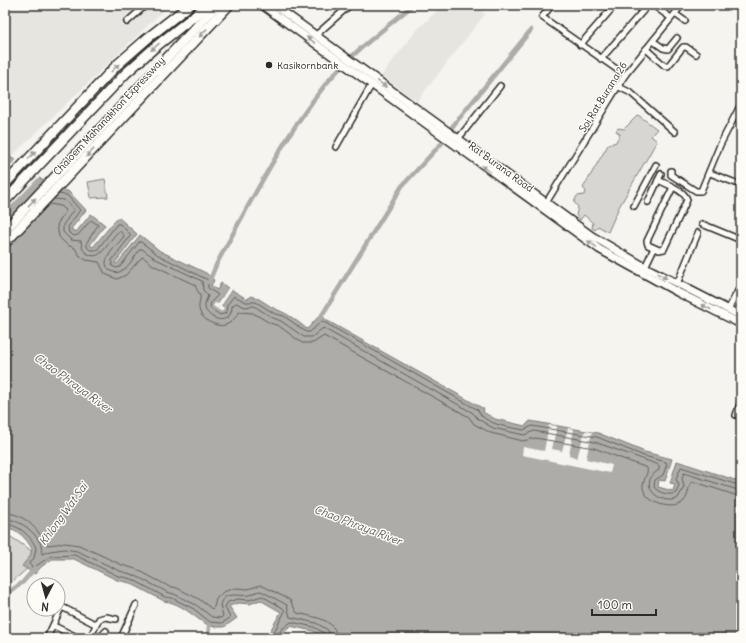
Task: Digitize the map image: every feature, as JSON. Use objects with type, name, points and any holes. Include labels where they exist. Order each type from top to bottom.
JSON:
[{"type":"highway","points":[[5,184],[117,65],[145,40],[190,5]]},
{"type":"highway","points":[[5,200],[126,73],[154,48],[208,5]]},
{"type":"highway","name":"Chaloem Mahanakhon Expressway","points":[[5,230],[218,5]]},
{"type":"highway","name":"Chaloem Mahanakhon Expressway","points":[[5,243],[230,5]]},
{"type":"main road","name":"Rat Burana Road","points":[[262,5],[458,139],[607,245],[677,284],[741,316]]},
{"type":"main road","name":"Rat Burana Road","points":[[274,5],[316,35],[372,84],[484,167],[599,249],[679,293],[741,324]]},
{"type":"street","points":[[127,22],[146,5]]},
{"type":"street","points":[[316,35],[350,5]]},
{"type":"street","points":[[552,5],[542,16],[580,45],[625,75]]},
{"type":"street","points":[[580,45],[616,5]]},
{"type":"street","points":[[601,59],[648,5]]},
{"type":"street","points":[[653,5],[671,18]]},
{"type":"street","name":"Soi Rat Burana 26","points":[[546,203],[617,86],[682,5]]},
{"type":"street","points":[[675,14],[685,21]]},
{"type":"street","points":[[653,41],[663,48],[668,49],[676,38]]},
{"type":"street","points":[[646,49],[665,66],[668,66],[683,47],[686,47],[696,54]]},
{"type":"street","points":[[336,147],[372,84]]},
{"type":"street","points":[[458,139],[500,86]]},
{"type":"street","points":[[617,86],[633,94],[642,104],[675,132]]},
{"type":"street","points":[[671,171],[671,175],[699,192],[710,173],[720,144],[740,106]]},
{"type":"street","points":[[634,206],[656,165]]},
{"type":"street","points":[[710,173],[741,184]]},
{"type":"street","points":[[648,202],[661,174]]},
{"type":"street","points":[[658,180],[673,187],[686,196],[687,200],[664,249],[659,250],[648,244],[647,241],[673,187]]},
{"type":"street","points":[[702,224],[741,240]]},
{"type":"street","points":[[677,284],[698,233]]},
{"type":"street","points":[[645,267],[654,248]]},
{"type":"street","points":[[728,310],[741,285]]},
{"type":"street","points":[[736,415],[741,401]]},
{"type":"street","points":[[121,638],[136,605]]},
{"type":"street","points":[[66,610],[95,624]]},
{"type":"street","points":[[47,638],[54,626],[57,617]]},
{"type":"street","points":[[106,632],[98,638],[90,637],[95,624],[102,617],[116,619]]},
{"type":"street","points":[[54,626],[79,638]]},
{"type":"shaded area","points":[[5,5],[169,5],[11,157],[5,152]]},
{"type":"shaded area","points":[[443,5],[476,5],[485,14],[417,101],[381,76],[416,31]]},
{"type":"shaded area","points":[[638,115],[657,129],[651,136],[657,141],[619,207],[608,232],[598,226],[595,230],[592,228],[593,223],[584,215],[580,220],[576,215],[578,207],[574,202],[577,196],[584,195],[586,191],[583,188],[608,145],[616,142],[620,134],[616,131],[618,128],[624,129]]},
{"type":"shaded area","points":[[105,179],[108,197],[91,198],[88,182]]},
{"type":"shaded area","points":[[5,533],[33,553],[28,568],[5,588]]},
{"type":"water","name":"Chao Phraya River","points":[[5,153],[56,190],[68,191],[86,210],[71,229],[76,232],[91,214],[105,225],[90,245],[93,247],[118,217],[137,234],[115,263],[117,264],[140,235],[160,251],[206,273],[214,280],[211,286],[217,290],[221,283],[228,288],[217,305],[215,303],[222,312],[221,307],[232,290],[247,299],[252,296],[259,299],[290,316],[307,329],[321,314],[326,320],[484,409],[483,412],[495,419],[525,426],[530,421],[598,433],[645,452],[672,459],[665,481],[659,480],[658,487],[673,491],[675,484],[670,483],[677,461],[741,482],[741,638],[325,638],[313,631],[290,626],[280,638],[266,638],[281,612],[260,600],[250,604],[239,603],[229,606],[237,618],[224,627],[214,627],[203,622],[176,604],[164,601],[130,583],[117,580],[74,559],[52,559],[41,567],[35,574],[22,566],[30,556],[32,549],[21,535],[14,530],[5,528]]},
{"type":"pier","points":[[17,159],[40,176],[5,212],[5,171]]},
{"type":"pier","points":[[228,288],[229,289],[218,307],[220,308],[220,306],[230,289],[232,290],[221,306],[224,308],[222,312],[213,306],[215,303],[218,304]]},
{"type":"pier","points":[[549,425],[557,426],[552,449],[562,451],[568,428],[574,429],[569,455],[577,458],[585,431],[592,432],[586,459],[612,465],[610,473],[522,455],[523,447],[544,451]]},
{"type":"waterway","points":[[209,282],[217,263],[267,172],[309,106],[334,74],[345,63],[413,5]]},
{"type":"waterway","points":[[452,127],[531,30]]},
{"type":"waterway","points":[[319,320],[402,186],[442,143]]},
{"type":"waterway","name":"Khlong Wat Sai","points":[[5,595],[23,582],[35,568]]},
{"type":"waterway","points":[[208,638],[209,626]]},
{"type":"place","name":"Kasikornbank","points":[[269,65]]}]
